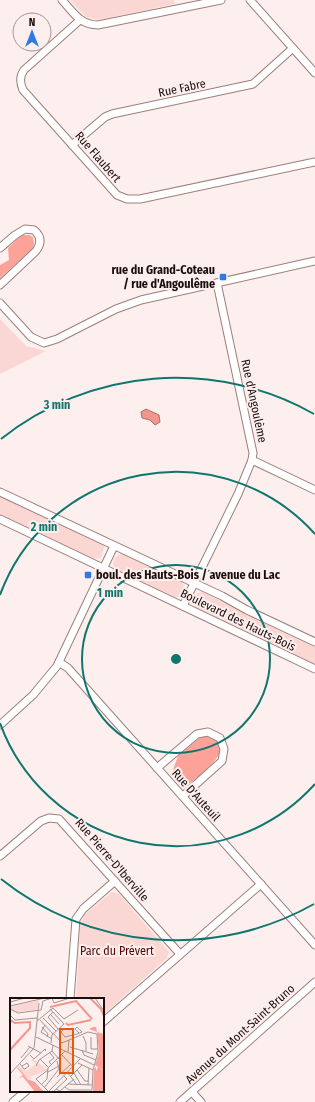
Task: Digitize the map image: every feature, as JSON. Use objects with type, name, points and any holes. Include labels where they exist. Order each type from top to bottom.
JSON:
[{"type":"street","points":[[62,0],[80,20],[93,25],[221,0]]},
{"type":"street","points":[[250,0],[315,73]]},
{"type":"street","name":"Rue Flaubert","points":[[80,20],[26,67],[20,80],[23,90],[114,193],[124,199],[131,200],[315,162]]},
{"type":"street","name":"Rue Fabre","points":[[72,145],[105,117],[112,114],[253,84],[293,48]]},
{"type":"street","points":[[0,248],[15,235],[25,229],[34,230],[40,239],[40,244],[36,251],[0,285]]},
{"type":"street","points":[[0,304],[31,337],[44,343],[57,339],[80,326],[122,307],[166,294],[315,262]]},
{"type":"street","name":"Rue d'Angoulème","points":[[184,606],[238,494],[252,460],[253,453],[217,283]]},
{"type":"street","points":[[252,460],[315,490]]},
{"type":"street","name":"Boulevard des Hauts-Bois","points":[[0,492],[194,583],[315,642]]},
{"type":"street","name":"Boulevard des Hauts-Bois","points":[[0,519],[315,669]]},
{"type":"street","points":[[0,725],[33,695],[59,662],[114,546]]},
{"type":"street","name":"Rue D'Auteuil","points":[[59,662],[68,668],[315,945]]},
{"type":"street","points":[[158,768],[197,734],[208,732],[220,738],[224,749],[222,761],[183,796]]},
{"type":"street","name":"Rue Pierre-D'Iberville","points":[[0,856],[39,822],[48,818],[58,819],[63,822],[180,954]]},
{"type":"street","points":[[70,998],[76,919],[83,909],[115,881]]},
{"type":"street","points":[[104,1021],[261,884]]},
{"type":"street","name":"Avenue du Mont-Saint-Bruno","points":[[180,1102],[315,982]]},
{"type":"street","points":[[13,1102],[25,1092]]},
{"type":"street","points":[[192,1092],[201,1102]]},
{"type":"green space","points":[[70,0],[174,0],[175,4],[98,20],[86,17]]},
{"type":"green space","points":[[0,319],[26,346],[46,351],[0,374]]},
{"type":"green space","points":[[0,495],[102,544],[104,547],[101,558],[92,559],[0,516]]},
{"type":"green space","points":[[125,554],[181,581],[184,588],[181,596],[173,598],[118,572],[113,563],[116,556]]},
{"type":"green space","points":[[202,592],[315,645],[315,666],[197,609],[193,604],[193,599],[194,596]]},
{"type":"green space","name":"Parc du Prévert","points":[[112,892],[119,894],[169,952],[167,958],[104,1014],[104,998],[76,998],[80,926],[84,915]]},
{"type":"shaded area","points":[[22,235],[29,235],[33,237],[34,245],[32,249],[0,278],[0,265],[9,260],[8,248]]},
{"type":"shaded area","points":[[146,409],[159,415],[160,422],[155,425],[150,420],[142,418],[141,412]]},
{"type":"shaded area","points":[[202,736],[208,736],[215,739],[219,744],[220,752],[208,768],[185,786],[173,770],[178,756]]},
{"type":"place","name":"rue du Grand-Coteau / rue d'Angoulême","points":[[223,277]]},
{"type":"place","name":"boul. des Hauts-Bois / avenue du Lac","points":[[88,575]]}]
